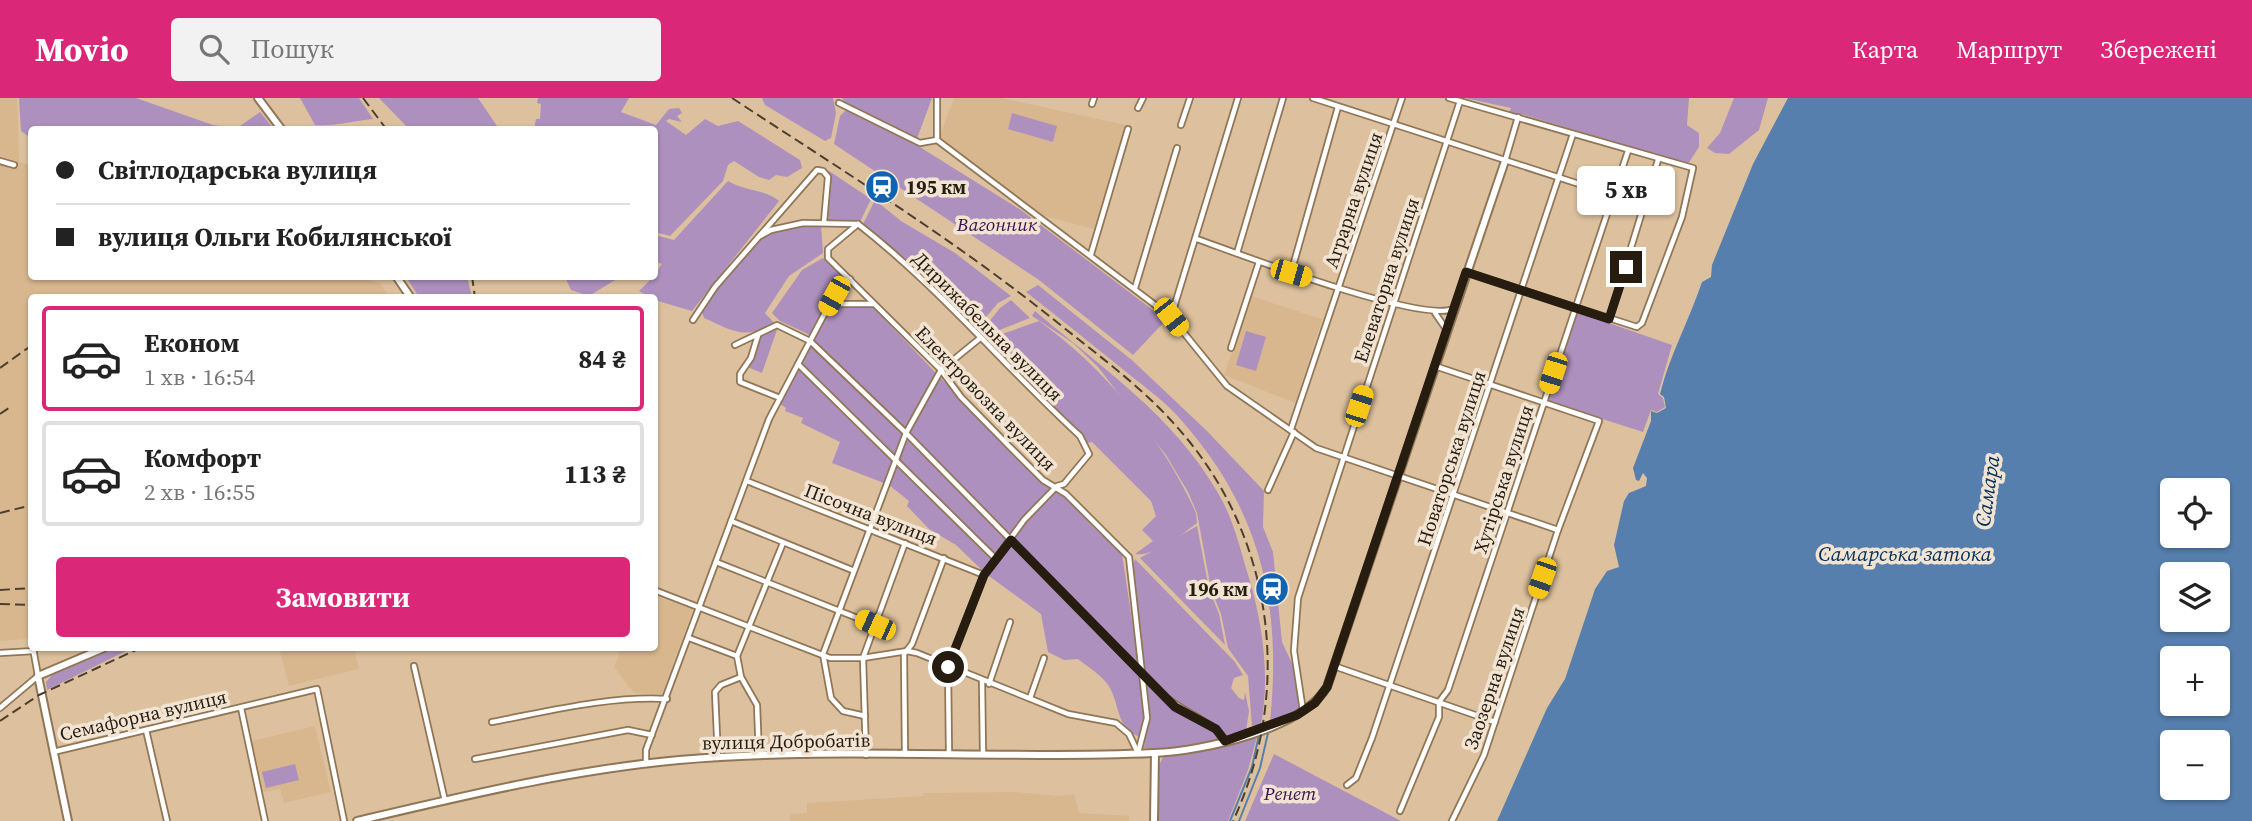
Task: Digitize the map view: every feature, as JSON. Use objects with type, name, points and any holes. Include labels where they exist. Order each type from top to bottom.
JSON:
[{"type":"street","points":[[258,98],[279,126]]},
{"type":"street","points":[[937,98],[937,140]]},
{"type":"street","points":[[1092,104],[1094,98]]},
{"type":"street","points":[[1138,108],[1143,98]]},
{"type":"street","points":[[1181,125],[1190,98]]},
{"type":"street","points":[[1171,317],[1238,98]]},
{"type":"street","points":[[1237,253],[1283,98]]},
{"type":"street","points":[[1313,98],[1613,195]]},
{"type":"street","name":"Аграрна вулиця","points":[[1268,489],[1292,431],[1402,98]]},
{"type":"street","points":[[1449,98],[1693,168],[1682,217],[1642,323],[1637,327],[1466,272]]},
{"type":"street","name":"Елеваторна вулиця","points":[[1303,712],[1294,651],[1298,598],[1460,101]]},
{"type":"street","points":[[839,103],[920,143],[937,140],[1171,317],[1221,380],[1316,447],[1453,497],[1558,530]]},
{"type":"street","points":[[1291,273],[1338,107]]},
{"type":"street","points":[[1303,712],[1323,693],[1334,666],[1518,117]]},
{"type":"street","points":[[1091,254],[1128,129]]},
{"type":"street","name":"Новаторська вулиця","points":[[1347,785],[1356,778],[1390,684],[1573,134]]},
{"type":"street","points":[[1135,288],[1177,148]]},
{"type":"street","name":"Хутірська вулиця","points":[[1401,811],[1439,717],[1439,702],[1448,690],[1628,151]]},
{"type":"street","points":[[1609,319],[1658,160]]},
{"type":"street","points":[[0,161],[14,165]]},
{"type":"street","points":[[693,320],[758,237],[817,170],[823,171],[828,177],[824,222]]},
{"type":"street","points":[[758,237],[771,230],[824,222],[858,224]]},
{"type":"street","name":"Електровозна вулиця","points":[[858,224],[826,254],[941,370],[961,397],[1010,447],[1043,480],[1057,486],[1129,557],[1141,671]]},
{"type":"street","name":"Дирижабельна вулиця","points":[[858,224],[909,266],[979,339],[1080,436],[1089,454],[1064,484],[1057,486]]},
{"type":"street","points":[[1197,239],[1291,273],[1394,303],[1434,313],[1453,310]]},
{"type":"street","points":[[1231,348],[1259,262]]},
{"type":"street","points":[[646,764],[646,750],[780,398],[827,309],[850,279]]},
{"type":"street","points":[[827,309],[850,303],[874,304]]},
{"type":"street","points":[[1434,313],[1446,329]]},
{"type":"street","points":[[735,345],[778,326],[810,341],[906,433],[1175,707],[1216,729],[1225,741]]},
{"type":"street","points":[[758,334],[751,358],[740,374],[740,382],[780,398]]},
{"type":"street","points":[[865,716],[843,711],[831,698],[823,654],[852,570],[906,433],[941,370],[979,339]]},
{"type":"street","points":[[798,364],[996,559]]},
{"type":"street","points":[[1435,366],[1543,403]]},
{"type":"street","name":"Заозерна вулиця","points":[[1452,821],[1484,755],[1558,530],[1599,423],[1598,419],[1543,403]]},
{"type":"street","name":"Пісочна вулиця","points":[[747,481],[984,575]]},
{"type":"street","points":[[949,754],[948,667],[984,575],[1024,520],[1057,486]]},
{"type":"street","points":[[731,521],[852,570]]},
{"type":"street","points":[[759,757],[757,705],[741,677],[737,656],[783,543]]},
{"type":"street","points":[[866,755],[863,658],[905,543]]},
{"type":"street","points":[[905,754],[904,659],[944,558]]},
{"type":"street","points":[[716,562],[875,625]]},
{"type":"street","points":[[658,591],[830,658],[863,658],[907,651],[1084,719],[1116,723],[1129,734],[1138,753]]},
{"type":"street","points":[[989,684],[1010,622]]},
{"type":"street","points":[[690,638],[737,656]]},
{"type":"street","points":[[0,653],[28,650]]},
{"type":"street","points":[[34,651],[38,676]]},
{"type":"street","points":[[0,708],[38,676],[97,651]]},
{"type":"street","points":[[1030,698],[1044,658]]},
{"type":"street","points":[[414,666],[445,801]]},
{"type":"street","points":[[1334,666],[1494,722]]},
{"type":"street","points":[[1138,753],[1147,718],[1141,671]]},
{"type":"street","name":"Семафорна вулиця","points":[[38,676],[52,752],[317,689],[344,821]]},
{"type":"street","points":[[718,758],[715,692],[721,685],[741,677]]},
{"type":"street","points":[[982,681],[983,754]]},
{"type":"street","points":[[492,722],[620,699],[667,699]]},
{"type":"street","points":[[241,708],[265,821]]},
{"type":"street","name":"вулиця Добробатів","points":[[357,821],[445,801],[646,764],[759,757],[1155,753],[1225,741],[1303,712]]},
{"type":"street","points":[[146,730],[167,821]]},
{"type":"street","points":[[475,759],[628,730],[652,734]]},
{"type":"street","points":[[52,752],[68,821]]},
{"type":"street","points":[[1154,821],[1155,753]]},
{"type":"shaded area","points":[[0,98],[17,98],[19,162],[28,164],[28,280],[368,280],[380,283],[387,294],[28,294],[28,639],[0,641]]},
{"type":"shaded area","points":[[954,98],[1002,98],[1126,125],[1094,229],[1044,216],[939,138]]},
{"type":"shaded area","points":[[1251,296],[1322,319],[1295,403],[1224,375]]},
{"type":"shaded area","points":[[658,597],[693,609],[662,694],[634,693],[614,667],[620,651],[658,651]]},
{"type":"shaded area","points":[[280,651],[355,651],[359,669],[289,686]]},
{"type":"shaded area","points":[[315,726],[331,792],[284,803],[280,789],[264,792],[252,741]]},
{"type":"shaded area","points":[[1016,792],[1058,796],[1074,794],[1079,813],[1129,816],[1129,821],[790,821],[790,814],[807,813],[807,803],[923,796],[924,793]]},
{"type":"green space","points":[[19,98],[136,98],[221,126],[28,126],[28,136],[21,131]]},
{"type":"green space","points":[[300,98],[359,98],[373,119],[315,125]]},
{"type":"green space","points":[[379,98],[478,98],[497,126],[406,126]]},
{"type":"green space","points":[[538,98],[629,98],[621,112],[656,125],[669,109],[679,108],[682,113],[677,116],[682,122],[669,119],[666,121],[686,135],[705,119],[718,126],[738,121],[800,160],[802,168],[787,177],[776,175],[769,180],[759,177],[734,161],[728,165],[723,181],[670,236],[658,233],[658,126],[535,126],[536,119],[540,119],[541,104],[537,103]]},
{"type":"green space","points":[[762,98],[833,98],[836,113],[831,138],[825,141],[765,105]]},
{"type":"green space","name":"Вагонник","points":[[842,98],[932,98],[915,144],[1021,210],[1166,320],[1133,355],[1039,280],[834,144],[840,116],[848,108]]},
{"type":"green space","points":[[1465,98],[1689,98],[1687,125],[1699,133],[1699,147],[1688,164],[1525,115],[1509,113],[1511,108]]},
{"type":"green space","points":[[1734,98],[1768,98],[1759,130],[1729,154],[1715,153],[1707,148],[1720,133]]},
{"type":"green space","points":[[260,112],[272,126],[240,126]]},
{"type":"green space","points":[[1012,113],[1057,126],[1053,142],[1008,129]]},
{"type":"green space","points":[[829,171],[871,199],[860,222],[828,220]]},
{"type":"green space","points":[[728,181],[779,201],[692,311],[658,301],[658,294],[639,291],[650,280],[658,280],[658,270],[662,264],[658,262],[658,236],[674,240]]},
{"type":"green space","points":[[875,200],[901,221],[955,253],[1011,296],[998,303],[975,330],[926,281],[928,278],[923,273],[920,275],[863,224]]},
{"type":"green space","points":[[821,224],[823,253],[789,276],[765,313],[775,324],[755,331],[739,332],[704,318],[702,312],[721,283],[759,239],[780,229]]},
{"type":"green space","points":[[823,258],[847,279],[833,293],[810,335],[780,321],[772,313],[802,270]]},
{"type":"green space","points":[[408,280],[468,280],[471,294],[417,294]]},
{"type":"green space","points":[[566,280],[615,280],[592,294],[571,290]]},
{"type":"green space","points":[[1038,285],[1133,361],[1207,431],[1264,491],[1263,527],[1273,552],[1282,642],[1296,672],[1300,712],[1270,722],[1273,679],[1268,599],[1260,561],[1248,525],[1231,489],[1209,455],[1170,408],[1026,292]]},
{"type":"green space","points":[[1011,300],[1030,318],[982,337],[980,333],[1000,308]]},
{"type":"green space","points":[[838,307],[873,307],[1031,473],[1065,495],[1091,525],[1122,554],[1145,707],[1140,737],[1123,723],[1111,690],[1101,677],[1078,659],[1064,660],[1048,652],[1041,614],[985,573],[956,545],[929,529],[907,506],[909,501],[889,485],[832,463],[840,442],[801,423],[803,418],[785,411],[786,408],[780,404],[828,313]]},
{"type":"green space","points":[[1035,311],[1135,394],[1158,416],[1200,465],[1218,493],[1236,535],[1258,614],[1265,670],[1261,725],[1252,726],[1248,676],[1228,648],[1221,614],[1211,589],[1197,513],[1188,492],[1166,455],[1098,367],[1073,343],[1032,316]]},
{"type":"green space","points":[[1577,312],[1672,345],[1658,394],[1663,398],[1665,407],[1657,412],[1651,410],[1643,432],[1546,401]]},
{"type":"green space","points":[[1039,321],[1087,360],[1109,383],[1167,458],[1196,513],[1197,523],[1167,544],[1150,552],[1135,554],[1153,541],[1142,530],[1156,516],[1151,501],[1092,442],[1087,443],[985,340]]},
{"type":"green space","points":[[778,327],[762,373],[745,366],[752,359],[759,336]]},
{"type":"green space","points":[[1246,331],[1266,337],[1256,371],[1236,365]]},
{"type":"green space","points":[[1197,526],[1209,589],[1219,614],[1225,645],[1140,558]]},
{"type":"green space","points":[[1135,559],[1235,662],[1243,675],[1234,678],[1231,688],[1244,700],[1245,692],[1249,711],[1246,731],[1241,735],[1184,748],[1144,748],[1149,711],[1131,573]]},
{"type":"green space","points":[[110,651],[126,651],[47,690],[46,682],[52,675]]},
{"type":"green space","points":[[1258,733],[1248,770],[1228,821],[1157,821],[1157,770],[1163,757]]},
{"type":"green space","name":"Ренет","points":[[1274,754],[1401,821],[1245,821]]},
{"type":"green space","points":[[295,764],[299,780],[266,788],[262,772]]},
{"type":"water","name":"Самарська затока","points":[[1788,98],[2252,98],[2252,821],[1497,821],[1547,708],[1565,679],[1595,589],[1607,571],[1619,567],[1614,545],[1624,501],[1629,493],[1646,486],[1647,478],[1643,473],[1639,481],[1636,480],[1633,468],[1651,421],[1651,411],[1657,413],[1666,408],[1664,397],[1660,394],[1669,365],[1702,282],[1711,277],[1712,265],[1753,164]]},
{"type":"waterway","points":[[1239,821],[1260,768],[1268,733]]},
{"type":"waterway","points":[[1230,821],[1252,767],[1259,735]]},
{"type":"railway","points":[[363,98],[384,126]]},
{"type":"railway","points":[[732,98],[898,207],[1019,292],[1135,385],[1177,427],[1210,470],[1235,516],[1253,565],[1264,615],[1268,667],[1264,719],[1252,771],[1233,821]]},
{"type":"railway","points":[[473,280],[474,294]]},
{"type":"railway","points":[[0,368],[28,348]]},
{"type":"railway","points":[[0,414],[9,408]]},
{"type":"railway","points":[[0,513],[28,506]]},
{"type":"railway","points":[[0,590],[28,588]]},
{"type":"railway","points":[[0,604],[28,605]]},
{"type":"railway","points":[[0,721],[39,695],[134,651]]},
{"type":"place","name":"195 км","points":[[882,187]]},
{"type":"place","name":"196 км","points":[[1272,589]]},
{"type":"route","points":[[948,667],[984,575],[1011,540],[1175,707],[1221,732],[1225,741],[1303,712],[1327,687],[1466,272],[1609,319],[1626,267]]},
{"type":"water label","name":"Самара","points":[[1987,491]]}]
